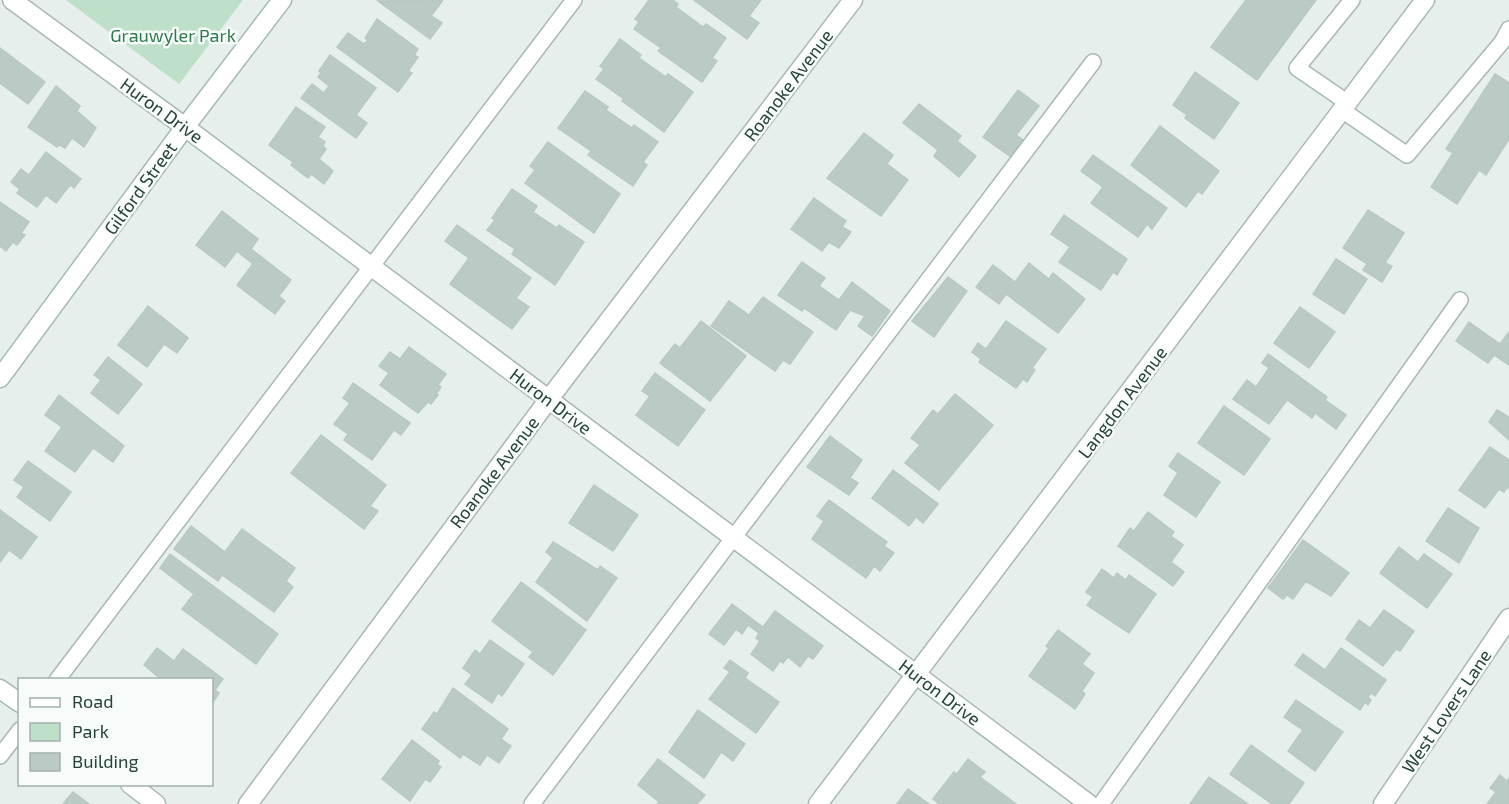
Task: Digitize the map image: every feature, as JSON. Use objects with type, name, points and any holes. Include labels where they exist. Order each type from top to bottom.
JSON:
[{"type":"street","name":"Huron Drive","points":[[12,0],[1089,804]]},
{"type":"street","name":"Gilford Street","points":[[0,378],[185,127],[282,0]]},
{"type":"street","name":"Roanoke Avenue","points":[[248,804],[549,399],[853,0]]},
{"type":"street","name":"Langdon Avenue","points":[[818,804],[1425,0]]},
{"type":"street","name":"West Lovers Lane","points":[[1383,804],[1509,618]]},
{"type":"street","points":[[0,689],[18,702]]},
{"type":"street","points":[[133,786],[156,804]]},
{"type":"lane","points":[[59,678],[574,0]]},
{"type":"lane","points":[[1352,0],[1297,68],[1407,154],[1502,42],[1509,29]]},
{"type":"lane","points":[[531,804],[1093,62]]},
{"type":"lane","points":[[1101,804],[1460,300]]},
{"type":"lane","points":[[0,756],[18,733]]},
{"type":"green space","name":"Grauwyler Park","points":[[66,0],[243,0],[179,84]]},
{"type":"building","points":[[443,0],[431,16],[442,23],[430,39],[378,1]]},
{"type":"building","points":[[649,0],[673,0],[678,4],[676,7],[703,27],[706,24],[726,38],[712,58],[717,61],[702,82],[658,51],[661,48],[634,29],[639,22],[635,19]]},
{"type":"building","points":[[694,0],[761,0],[749,16],[759,23],[747,39]]},
{"type":"building","points":[[1246,0],[1316,0],[1257,80],[1211,47]]},
{"type":"building","points":[[377,19],[418,49],[414,55],[418,57],[408,71],[412,73],[398,92],[337,47],[348,33],[364,44],[368,40],[365,38]]},
{"type":"building","points":[[620,39],[641,55],[639,58],[666,77],[668,74],[693,92],[664,132],[596,79],[604,69],[600,66]]},
{"type":"building","points":[[0,48],[45,82],[28,104],[0,83]]},
{"type":"building","points":[[330,55],[376,88],[356,115],[367,123],[356,138],[301,98],[312,84],[324,93],[329,86],[318,77],[321,73],[319,71]]},
{"type":"building","points":[[1195,72],[1239,103],[1214,139],[1185,118],[1187,115],[1173,105]]},
{"type":"building","points":[[1495,74],[1509,83],[1509,139],[1486,175],[1479,170],[1457,204],[1431,187],[1453,153],[1446,149]]},
{"type":"building","points":[[56,86],[80,106],[77,111],[96,128],[84,147],[72,138],[65,148],[59,145],[57,147],[28,127]]},
{"type":"building","points":[[1018,90],[1039,106],[1016,135],[1023,140],[1011,157],[983,137]]},
{"type":"building","points":[[585,91],[608,107],[606,110],[632,128],[634,125],[658,142],[643,162],[647,165],[633,186],[588,155],[591,151],[558,128]]},
{"type":"building","points":[[919,104],[961,136],[957,141],[976,156],[959,177],[934,156],[938,150],[903,123]]},
{"type":"building","points":[[296,107],[325,127],[318,137],[325,142],[323,146],[326,149],[319,159],[333,171],[324,184],[311,174],[308,178],[291,165],[293,162],[269,145]]},
{"type":"building","points":[[1160,126],[1219,171],[1202,194],[1198,191],[1186,207],[1131,165]]},
{"type":"building","points":[[864,133],[893,155],[887,164],[908,180],[881,216],[827,178]]},
{"type":"building","points":[[548,142],[620,194],[594,233],[525,183],[535,170],[530,166]]},
{"type":"building","points":[[46,152],[81,179],[74,188],[70,185],[56,203],[46,195],[37,207],[17,193],[20,189],[11,182],[21,169],[29,175]]},
{"type":"building","points":[[1093,155],[1167,208],[1152,229],[1147,224],[1138,237],[1091,203],[1103,187],[1081,171]]},
{"type":"building","points":[[512,189],[537,206],[533,212],[557,228],[559,225],[584,242],[555,285],[512,254],[515,249],[487,230],[495,220],[492,218]]},
{"type":"building","points":[[814,198],[846,221],[842,227],[851,232],[839,248],[829,242],[822,251],[791,229]]},
{"type":"building","points":[[0,202],[29,222],[21,233],[25,235],[17,245],[13,242],[6,251],[0,246]]},
{"type":"building","points":[[1368,210],[1404,233],[1385,263],[1392,266],[1382,282],[1363,270],[1367,264],[1343,248]]},
{"type":"building","points":[[222,211],[258,239],[251,249],[291,280],[279,296],[285,301],[275,314],[237,285],[253,264],[237,251],[225,267],[196,245]]},
{"type":"building","points":[[1064,215],[1127,259],[1117,275],[1113,272],[1101,290],[1059,262],[1070,247],[1051,234]]},
{"type":"building","points":[[457,225],[531,278],[516,298],[529,307],[512,329],[450,284],[469,258],[445,241]]},
{"type":"building","points":[[1336,259],[1367,279],[1344,314],[1313,294]]},
{"type":"building","points":[[802,262],[825,278],[819,286],[839,300],[852,282],[890,311],[872,336],[858,326],[865,316],[850,310],[836,330],[804,308],[802,311],[778,295]]},
{"type":"building","points":[[1029,263],[1049,279],[1053,273],[1085,299],[1058,333],[1006,294],[999,304],[976,287],[993,265],[1015,282]]},
{"type":"building","points":[[948,277],[967,291],[934,337],[912,321]]},
{"type":"building","points":[[763,297],[813,332],[790,364],[783,360],[775,371],[711,326],[729,301],[749,315]]},
{"type":"building","points":[[148,306],[188,338],[177,353],[164,344],[147,367],[118,345]]},
{"type":"building","points":[[1300,307],[1335,332],[1309,368],[1274,343]]},
{"type":"building","points":[[701,321],[746,356],[710,401],[660,363],[675,344],[680,348]]},
{"type":"building","points":[[1006,321],[1046,349],[1032,368],[1035,370],[1027,382],[1023,379],[1016,388],[979,362],[981,359],[972,352],[978,343],[986,349]]},
{"type":"building","points":[[1469,322],[1500,344],[1509,332],[1509,365],[1494,355],[1488,363],[1456,341]]},
{"type":"building","points":[[409,347],[446,374],[438,385],[441,387],[436,394],[438,395],[431,404],[428,402],[418,413],[380,385],[389,373],[379,366],[390,352],[400,359]]},
{"type":"building","points":[[1268,354],[1327,397],[1325,400],[1346,415],[1336,429],[1315,413],[1312,418],[1287,400],[1269,424],[1233,399],[1247,380],[1256,387],[1269,368],[1262,363]]},
{"type":"building","points":[[108,357],[142,384],[118,414],[91,393],[101,380],[94,375]]},
{"type":"building","points":[[655,373],[705,410],[678,446],[636,415],[650,396],[642,391]]},
{"type":"building","points":[[353,383],[410,423],[401,435],[394,430],[372,460],[344,440],[348,434],[334,424],[350,403],[343,398]]},
{"type":"building","points":[[955,394],[993,425],[939,490],[905,463],[920,445],[911,438],[933,410],[938,414]]},
{"type":"building","points":[[59,395],[124,446],[113,462],[93,448],[75,472],[45,451],[62,427],[45,415]]},
{"type":"building","points":[[1224,406],[1270,439],[1244,475],[1198,443]]},
{"type":"building","points":[[1497,410],[1509,417],[1509,440],[1489,422]]},
{"type":"building","points":[[321,435],[386,485],[370,506],[378,511],[364,529],[291,473]]},
{"type":"building","points":[[830,436],[862,460],[850,478],[858,483],[849,495],[807,467]]},
{"type":"building","points":[[1490,447],[1509,460],[1509,489],[1507,487],[1504,492],[1499,489],[1485,508],[1459,490]]},
{"type":"building","points":[[1178,453],[1220,482],[1196,517],[1164,495],[1178,473],[1169,466]]},
{"type":"building","points":[[28,461],[71,492],[50,521],[17,497],[24,487],[14,480]]},
{"type":"building","points":[[893,470],[938,504],[923,523],[916,517],[909,526],[872,498]]},
{"type":"building","points":[[594,485],[638,515],[613,551],[569,523]]},
{"type":"building","points":[[829,500],[887,542],[884,546],[894,553],[880,571],[874,566],[866,578],[812,539],[824,521],[817,516]]},
{"type":"building","points":[[1448,508],[1479,528],[1459,563],[1426,541]]},
{"type":"building","points":[[0,510],[37,537],[21,559],[9,550],[0,562]]},
{"type":"building","points":[[1148,512],[1174,532],[1171,536],[1183,545],[1171,562],[1184,572],[1173,586],[1118,546],[1130,528],[1134,531]]},
{"type":"building","points":[[191,526],[225,552],[242,529],[295,568],[286,581],[293,587],[274,612],[222,575],[218,581],[174,549]]},
{"type":"building","points":[[1303,540],[1349,573],[1331,596],[1305,582],[1293,599],[1287,595],[1283,599],[1268,588]]},
{"type":"building","points":[[553,542],[598,570],[600,566],[617,578],[587,621],[536,582],[553,558],[546,552]]},
{"type":"building","points":[[1399,547],[1418,562],[1424,554],[1452,574],[1427,608],[1380,573]]},
{"type":"building","points":[[170,554],[278,634],[256,664],[182,609],[194,594],[160,568]]},
{"type":"building","points":[[1102,569],[1114,578],[1117,573],[1126,580],[1129,575],[1156,594],[1129,633],[1087,605],[1093,597],[1086,592]]},
{"type":"building","points":[[521,582],[586,630],[553,675],[529,657],[533,652],[492,621]]},
{"type":"building","points":[[732,604],[763,627],[775,611],[823,646],[813,659],[808,656],[800,667],[788,657],[783,663],[780,661],[773,671],[751,654],[760,641],[756,638],[759,633],[748,625],[742,634],[736,629],[724,645],[709,634]]},
{"type":"building","points":[[1384,610],[1414,631],[1400,651],[1396,649],[1383,666],[1346,639],[1359,620],[1370,628]]},
{"type":"building","points":[[1058,630],[1090,654],[1082,664],[1094,673],[1082,691],[1085,694],[1075,709],[1029,676],[1049,648],[1046,646]]},
{"type":"building","points":[[490,640],[524,664],[502,696],[498,693],[492,703],[465,684],[472,675],[463,668],[475,650],[480,654]]},
{"type":"building","points":[[157,648],[174,661],[183,649],[223,679],[215,690],[219,693],[213,702],[213,678],[160,678],[144,665]]},
{"type":"building","points":[[1341,648],[1386,680],[1375,696],[1371,693],[1368,697],[1371,700],[1368,705],[1365,702],[1360,710],[1295,665],[1303,654],[1325,670]]},
{"type":"building","points":[[730,660],[748,673],[745,678],[779,702],[756,733],[709,699],[730,672],[724,668]]},
{"type":"building","points":[[453,688],[508,729],[501,739],[511,746],[499,763],[487,755],[480,765],[463,754],[460,758],[422,729],[434,712],[437,714]]},
{"type":"building","points":[[1296,700],[1343,732],[1315,771],[1288,751],[1303,730],[1284,717]]},
{"type":"building","points":[[698,710],[745,744],[733,761],[721,752],[704,778],[669,752]]},
{"type":"building","points":[[412,740],[439,761],[437,764],[441,767],[430,782],[425,779],[410,801],[382,779]]},
{"type":"building","points":[[1251,745],[1304,783],[1289,804],[1272,804],[1230,774]]},
{"type":"building","points":[[658,759],[705,795],[697,804],[657,804],[659,802],[638,785]]},
{"type":"building","points":[[968,759],[985,772],[980,777],[1016,804],[939,804],[933,799],[954,772],[957,774]]},
{"type":"building","points":[[1500,775],[1507,781],[1509,778],[1509,804],[1487,804],[1496,792],[1490,788]]},
{"type":"building","points":[[1209,777],[1248,804],[1190,804]]},
{"type":"building","points":[[908,789],[929,804],[897,804]]},
{"type":"building","points":[[73,792],[89,804],[63,804]]}]
